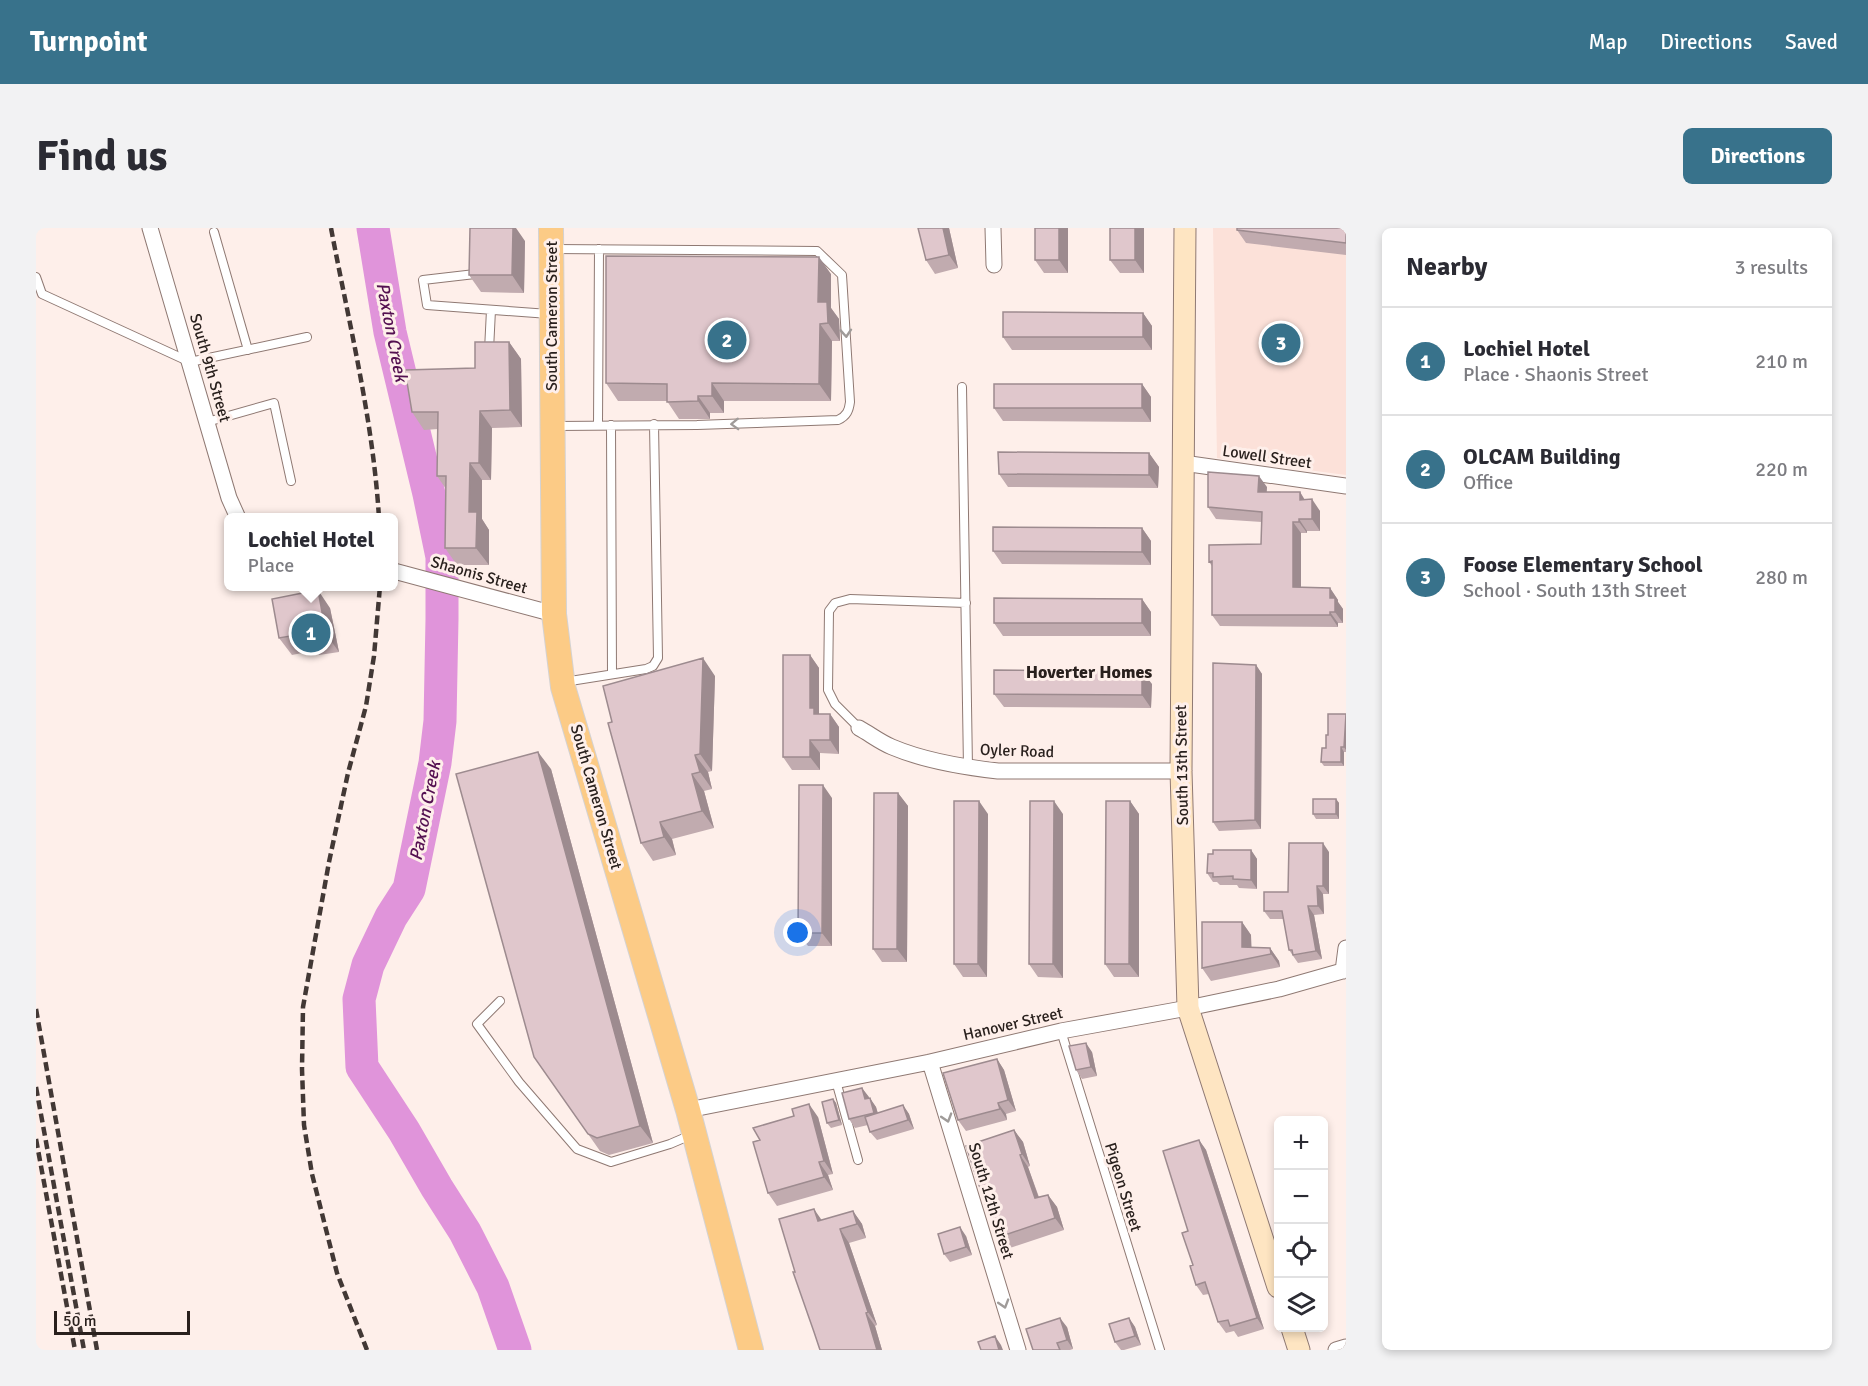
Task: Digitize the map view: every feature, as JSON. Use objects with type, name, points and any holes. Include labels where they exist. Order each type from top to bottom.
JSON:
[{"type":"main road","name":"South Cameron Street","points":[[551,238],[554,614],[563,682],[688,1110],[751,1350]]},
{"type":"street","name":"South 9th Street","points":[[150,228],[229,498],[236,513]]},
{"type":"street","points":[[993,228],[994,265]]},
{"type":"street","name":"South 13th Street","points":[[1185,228],[1181,771],[1188,1008],[1275,1278]]},
{"type":"street","name":"Lowell Street","points":[[1183,463],[1346,486]]},
{"type":"street","name":"Shaonis Street","points":[[398,571],[554,614]]},
{"type":"street","name":"Oyler Road","points":[[859,728],[892,747],[968,768],[998,771],[1181,771]]},
{"type":"street","points":[[1345,971],[1346,948]]},
{"type":"street","name":"Hanover Street","points":[[688,1110],[930,1062],[1061,1031],[1279,989],[1345,971]]},
{"type":"street","name":"South 12th Street","points":[[930,1062],[1018,1350]]},
{"type":"street","points":[[1293,1332],[1299,1350]]},
{"type":"street","points":[[1336,1350],[1346,1347]]},
{"type":"lane","points":[[214,232],[248,350]]},
{"type":"lane","points":[[551,238],[599,249],[817,251],[842,275],[850,402],[844,417],[831,421],[553,426]]},
{"type":"lane","points":[[598,425],[599,249]]},
{"type":"lane","points":[[475,274],[423,280],[427,305],[552,314]]},
{"type":"lane","points":[[36,277],[42,294],[190,362],[307,337]]},
{"type":"lane","points":[[489,353],[491,310]]},
{"type":"lane","points":[[962,387],[968,768]]},
{"type":"lane","points":[[207,422],[274,403],[291,481]]},
{"type":"lane","points":[[563,682],[646,669],[653,666],[658,658],[654,424]]},
{"type":"lane","points":[[611,425],[612,674]]},
{"type":"lane","points":[[859,728],[835,704],[828,690],[829,611],[835,603],[850,599],[966,603]]},
{"type":"lane","points":[[500,1001],[477,1024],[519,1082],[577,1149],[611,1162],[670,1144],[694,1134]]},
{"type":"lane","name":"Pigeon Street","points":[[1061,1031],[1160,1350]]},
{"type":"lane","points":[[836,1081],[858,1160]]},
{"type":"shaded area","points":[[1213,228],[1346,228],[1346,475],[1217,458]]},
{"type":"building","points":[[470,228],[513,228],[512,275],[469,275]]},
{"type":"building","points":[[918,228],[943,228],[949,255],[926,260]]},
{"type":"building","points":[[1035,228],[1059,228],[1059,260],[1035,260]]},
{"type":"building","points":[[1110,228],[1135,228],[1135,260],[1110,260]]},
{"type":"building","points":[[1237,228],[1346,228],[1346,243],[1237,230]]},
{"type":"building","points":[[606,256],[819,257],[818,302],[827,302],[828,323],[820,324],[819,384],[712,383],[712,396],[698,396],[698,401],[667,402],[667,384],[606,383]]},
{"type":"building","points":[[1003,312],[1143,313],[1143,337],[1003,337]]},
{"type":"building","points":[[475,342],[509,342],[510,410],[480,411],[479,463],[470,463],[469,512],[477,512],[476,548],[445,548],[446,476],[437,476],[438,412],[412,412],[405,370],[475,368]]},
{"type":"building","points":[[994,384],[1142,384],[1142,408],[994,408]]},
{"type":"building","points":[[998,452],[1149,453],[1149,475],[999,474]]},
{"type":"building","points":[[1208,472],[1259,476],[1258,492],[1300,492],[1300,500],[1312,499],[1312,519],[1299,519],[1299,522],[1293,522],[1293,587],[1330,588],[1330,598],[1335,598],[1335,612],[1330,612],[1330,615],[1212,615],[1212,561],[1209,562],[1209,545],[1261,544],[1262,512],[1208,507]]},
{"type":"building","points":[[993,527],[1142,528],[1142,552],[993,551]]},
{"type":"building","points":[[318,591],[326,634],[307,638],[307,636],[297,638],[296,635],[279,638],[272,599]]},
{"type":"building","points":[[994,598],[1142,599],[1142,623],[994,623]]},
{"type":"building","points":[[783,655],[810,655],[810,708],[814,708],[814,714],[830,714],[830,740],[810,740],[810,757],[783,757]]},
{"type":"building","points":[[703,658],[700,754],[695,755],[700,772],[692,774],[702,811],[660,822],[664,837],[641,843],[608,723],[612,722],[603,686]]},
{"type":"building","points":[[1213,663],[1256,665],[1255,820],[1213,822]]},
{"type":"building","points":[[994,670],[1142,671],[1142,695],[994,694]]},
{"type":"building","points":[[1328,714],[1346,714],[1341,762],[1321,762],[1322,748],[1326,748],[1326,735],[1328,735]]},
{"type":"building","points":[[538,752],[640,1126],[597,1138],[588,1134],[534,1057],[456,774]]},
{"type":"building","points":[[799,785],[823,785],[822,933],[798,933]]},
{"type":"building","points":[[874,793],[898,793],[897,949],[873,949]]},
{"type":"building","points":[[1313,799],[1336,799],[1336,814],[1313,814]]},
{"type":"building","points":[[954,801],[979,801],[978,964],[954,964]]},
{"type":"building","points":[[1030,801],[1054,801],[1053,964],[1029,964]]},
{"type":"building","points":[[1106,801],[1130,801],[1129,964],[1105,964]]},
{"type":"building","points":[[1289,843],[1323,843],[1323,886],[1317,886],[1318,906],[1308,906],[1316,951],[1293,955],[1292,950],[1289,950],[1282,911],[1264,911],[1264,892],[1288,892]]},
{"type":"building","points":[[1213,850],[1251,850],[1251,880],[1233,879],[1233,876],[1213,877],[1213,873],[1207,873],[1208,854],[1213,854]]},
{"type":"building","points":[[1202,922],[1242,922],[1242,947],[1270,948],[1271,954],[1202,968]]},
{"type":"building","points":[[1086,1043],[1091,1067],[1076,1070],[1069,1046]]},
{"type":"building","points":[[997,1059],[1008,1100],[998,1103],[1000,1109],[958,1120],[943,1073]]},
{"type":"building","points":[[862,1088],[865,1099],[870,1098],[874,1113],[849,1119],[842,1093]]},
{"type":"building","points":[[833,1099],[839,1120],[827,1123],[822,1102]]},
{"type":"building","points":[[809,1104],[824,1161],[819,1162],[824,1177],[768,1193],[753,1142],[760,1140],[753,1128],[794,1116],[792,1109]]},
{"type":"building","points":[[903,1105],[908,1120],[870,1132],[865,1117]]},
{"type":"building","points":[[1014,1130],[1035,1198],[1048,1195],[1055,1218],[1002,1236],[999,1235],[989,1205],[986,1206],[966,1146]]},
{"type":"building","points":[[1199,1140],[1257,1318],[1230,1326],[1228,1320],[1218,1322],[1205,1282],[1196,1285],[1190,1266],[1193,1265],[1182,1233],[1188,1231],[1163,1151]]},
{"type":"building","points":[[814,1209],[818,1221],[853,1211],[857,1224],[840,1229],[868,1312],[866,1313],[877,1350],[820,1350],[793,1272],[795,1272],[779,1219]]},
{"type":"building","points":[[960,1227],[966,1247],[944,1254],[938,1234]]},
{"type":"building","points":[[1060,1318],[1067,1340],[1057,1343],[1060,1350],[1033,1350],[1026,1329]]},
{"type":"building","points":[[1129,1318],[1135,1336],[1115,1342],[1109,1324]]},
{"type":"building","points":[[995,1336],[999,1350],[981,1350],[978,1342]]},
{"type":"waterway","name":"Paxton Creek","points":[[373,228],[390,332],[442,557],[442,619],[440,721],[435,763],[409,889],[391,917],[368,965],[359,999],[362,1067],[465,1232],[493,1287],[515,1350]]},
{"type":"railway","points":[[331,228],[366,408],[379,513]]},
{"type":"railway","points":[[367,1350],[337,1273],[312,1174],[304,1125],[303,1007],[329,862],[348,773],[366,706],[374,656],[380,591]]},
{"type":"railway","points":[[36,1009],[97,1350]]},
{"type":"railway","points":[[36,1087],[84,1350]]},
{"type":"railway","points":[[36,1139],[75,1350]]},
{"type":"place","name":"OLCAM Building","points":[[727,340]]},
{"type":"place","name":"Foose Elementary School","points":[[1281,343]]},
{"type":"place","name":"Lochiel Hotel","points":[[311,633]]},
{"type":"district","name":"Hoverter Homes","points":[[1089,672]]}]
